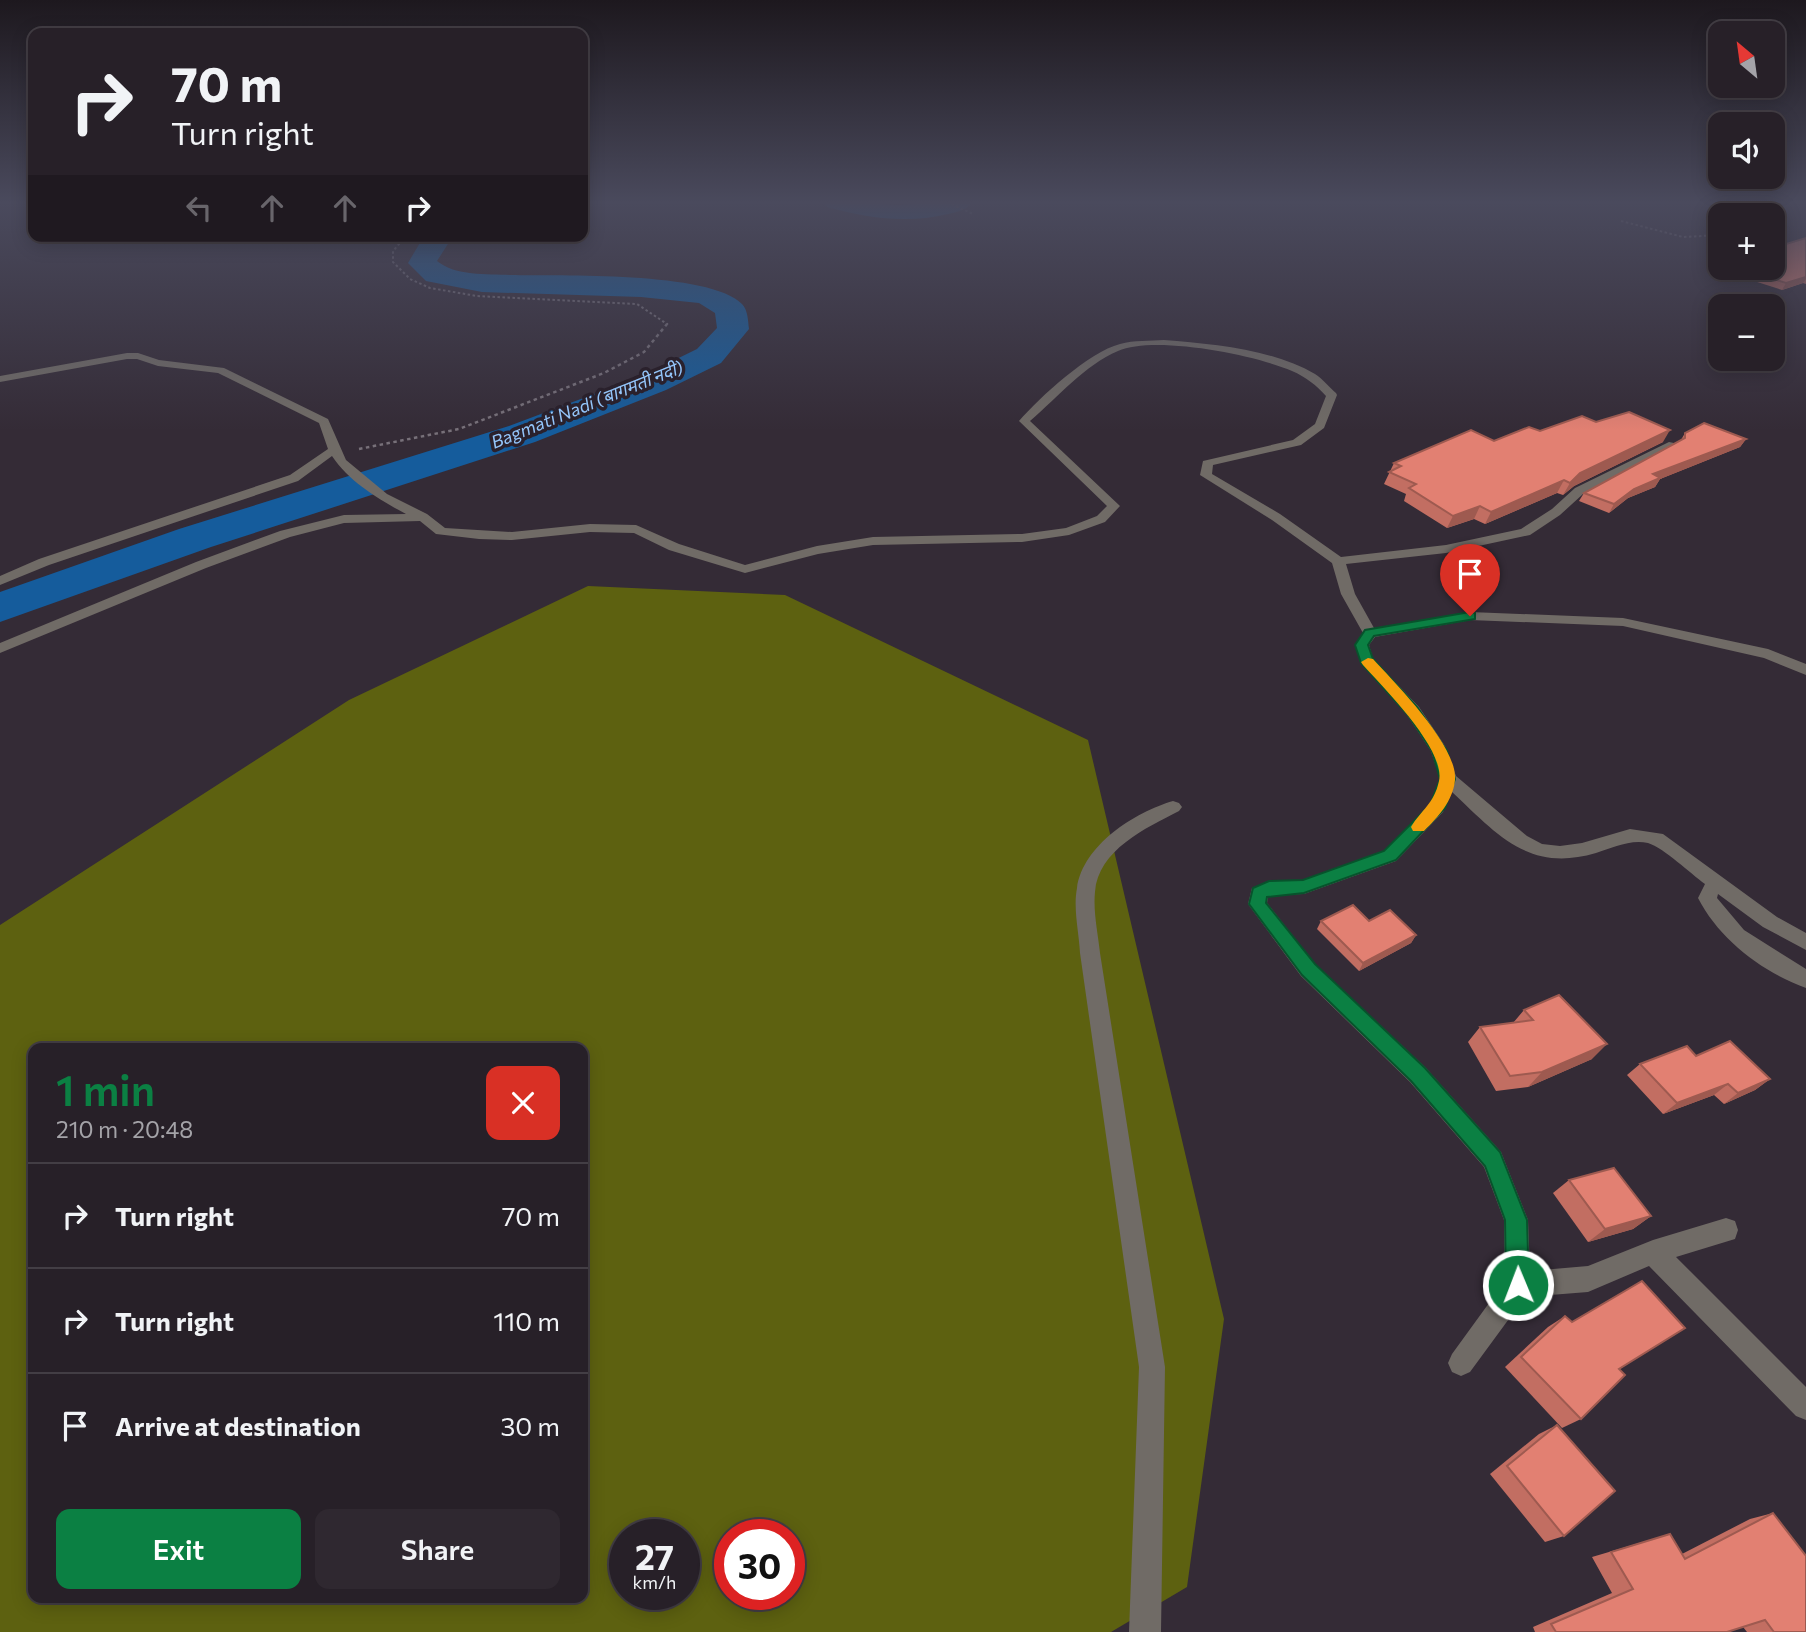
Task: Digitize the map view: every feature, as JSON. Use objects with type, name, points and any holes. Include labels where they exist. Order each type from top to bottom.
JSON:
[{"type":"street","points":[[0,379],[127,356],[171,365],[220,370],[324,421],[334,450],[342,462],[383,497],[423,517],[441,531],[479,536],[512,536],[590,528],[636,529],[674,547],[745,569],[817,550],[873,541],[1022,538],[1069,531],[1101,519],[1114,506],[1024,421],[1088,367],[1120,346],[1159,343],[1217,349],[1278,363],[1311,377],[1332,395],[1320,426],[1297,443],[1207,463],[1206,475],[1276,517],[1338,561],[1348,594],[1370,633]]},
{"type":"street","points":[[1338,561],[1446,550],[1525,532],[1556,512],[1579,491],[1672,444]]},
{"type":"street","points":[[0,581],[44,562],[294,478],[334,450]]},
{"type":"street","points":[[0,648],[201,565],[285,534],[344,519],[423,517]]},
{"type":"street","points":[[1806,670],[1768,654],[1623,622],[1470,616],[1370,633],[1362,645],[1366,660],[1413,711],[1439,751],[1448,779],[1532,847],[1555,853],[1588,849],[1622,837],[1641,834],[1657,839],[1770,922],[1806,942]]},
{"type":"street","points":[[1448,779],[1437,808],[1390,856],[1304,887],[1269,888],[1259,893],[1257,904],[1308,970],[1418,1075],[1493,1160],[1516,1220],[1518,1285],[1461,1363]]},
{"type":"street","points":[[1144,1632],[1152,1367],[1090,953],[1086,884],[1102,853],[1133,827],[1173,807]]},
{"type":"street","points":[[1715,883],[1707,898],[1714,914],[1744,942],[1806,979]]},
{"type":"street","points":[[1518,1285],[1588,1279],[1653,1252],[1726,1230]]},
{"type":"street","points":[[1653,1252],[1806,1406]]},
{"type":"path","points":[[334,450],[364,449],[459,429],[516,408],[604,373],[644,352],[667,324],[636,304],[588,299],[477,296],[430,288],[409,278]]},
{"type":"shaded area","points":[[588,586],[785,595],[1088,740],[1224,1319],[1187,1587],[1111,1632],[0,1632],[0,925],[349,700]]},
{"type":"building","points":[[1785,278],[1802,278],[1786,283],[1776,280]]},
{"type":"building","points":[[1629,412],[1670,430],[1580,473],[1570,483],[1564,480],[1491,512],[1480,506],[1453,516],[1409,488],[1416,484],[1389,472],[1401,466],[1394,463],[1471,430],[1494,441],[1529,427],[1540,431],[1582,416],[1596,422]]},
{"type":"building","points":[[1704,423],[1746,439],[1653,474],[1660,478],[1634,489],[1614,504],[1584,493],[1685,438],[1685,433]]},
{"type":"building","points":[[1353,905],[1369,921],[1390,910],[1416,935],[1363,963],[1321,921]]},
{"type":"building","points":[[1559,995],[1607,1044],[1542,1072],[1510,1076],[1480,1027],[1533,1020],[1524,1010]]},
{"type":"building","points":[[1730,1041],[1770,1079],[1738,1093],[1728,1084],[1677,1103],[1640,1064],[1687,1046],[1696,1056]]},
{"type":"building","points":[[1614,1168],[1651,1216],[1605,1229],[1569,1180]]},
{"type":"building","points":[[1642,1281],[1685,1328],[1619,1369],[1625,1375],[1581,1419],[1521,1357],[1565,1316],[1572,1322]]},
{"type":"building","points":[[1557,1425],[1615,1491],[1564,1536],[1507,1466]]},
{"type":"building","points":[[1773,1513],[1806,1556],[1806,1632],[1774,1632],[1765,1620],[1727,1632],[1556,1632],[1551,1624],[1633,1589],[1611,1552],[1670,1534],[1685,1559]]},
{"type":"waterway","name":"Bagmati Nadi (बागमती नदी)","points":[[0,608],[195,538],[522,434],[654,383],[709,356],[733,329],[730,309],[707,295],[641,288],[482,283],[454,278]]},
{"type":"slow traffic","points":[[1368,662],[1413,711],[1439,751],[1448,779],[1437,808],[1419,827]]},
{"type":"route","points":[[1470,616],[1370,633],[1362,645],[1366,660],[1413,711],[1439,751],[1448,779],[1437,808],[1390,856],[1304,887],[1269,888],[1259,893],[1257,904],[1308,970],[1418,1075],[1493,1160],[1516,1220],[1518,1285]]}]
